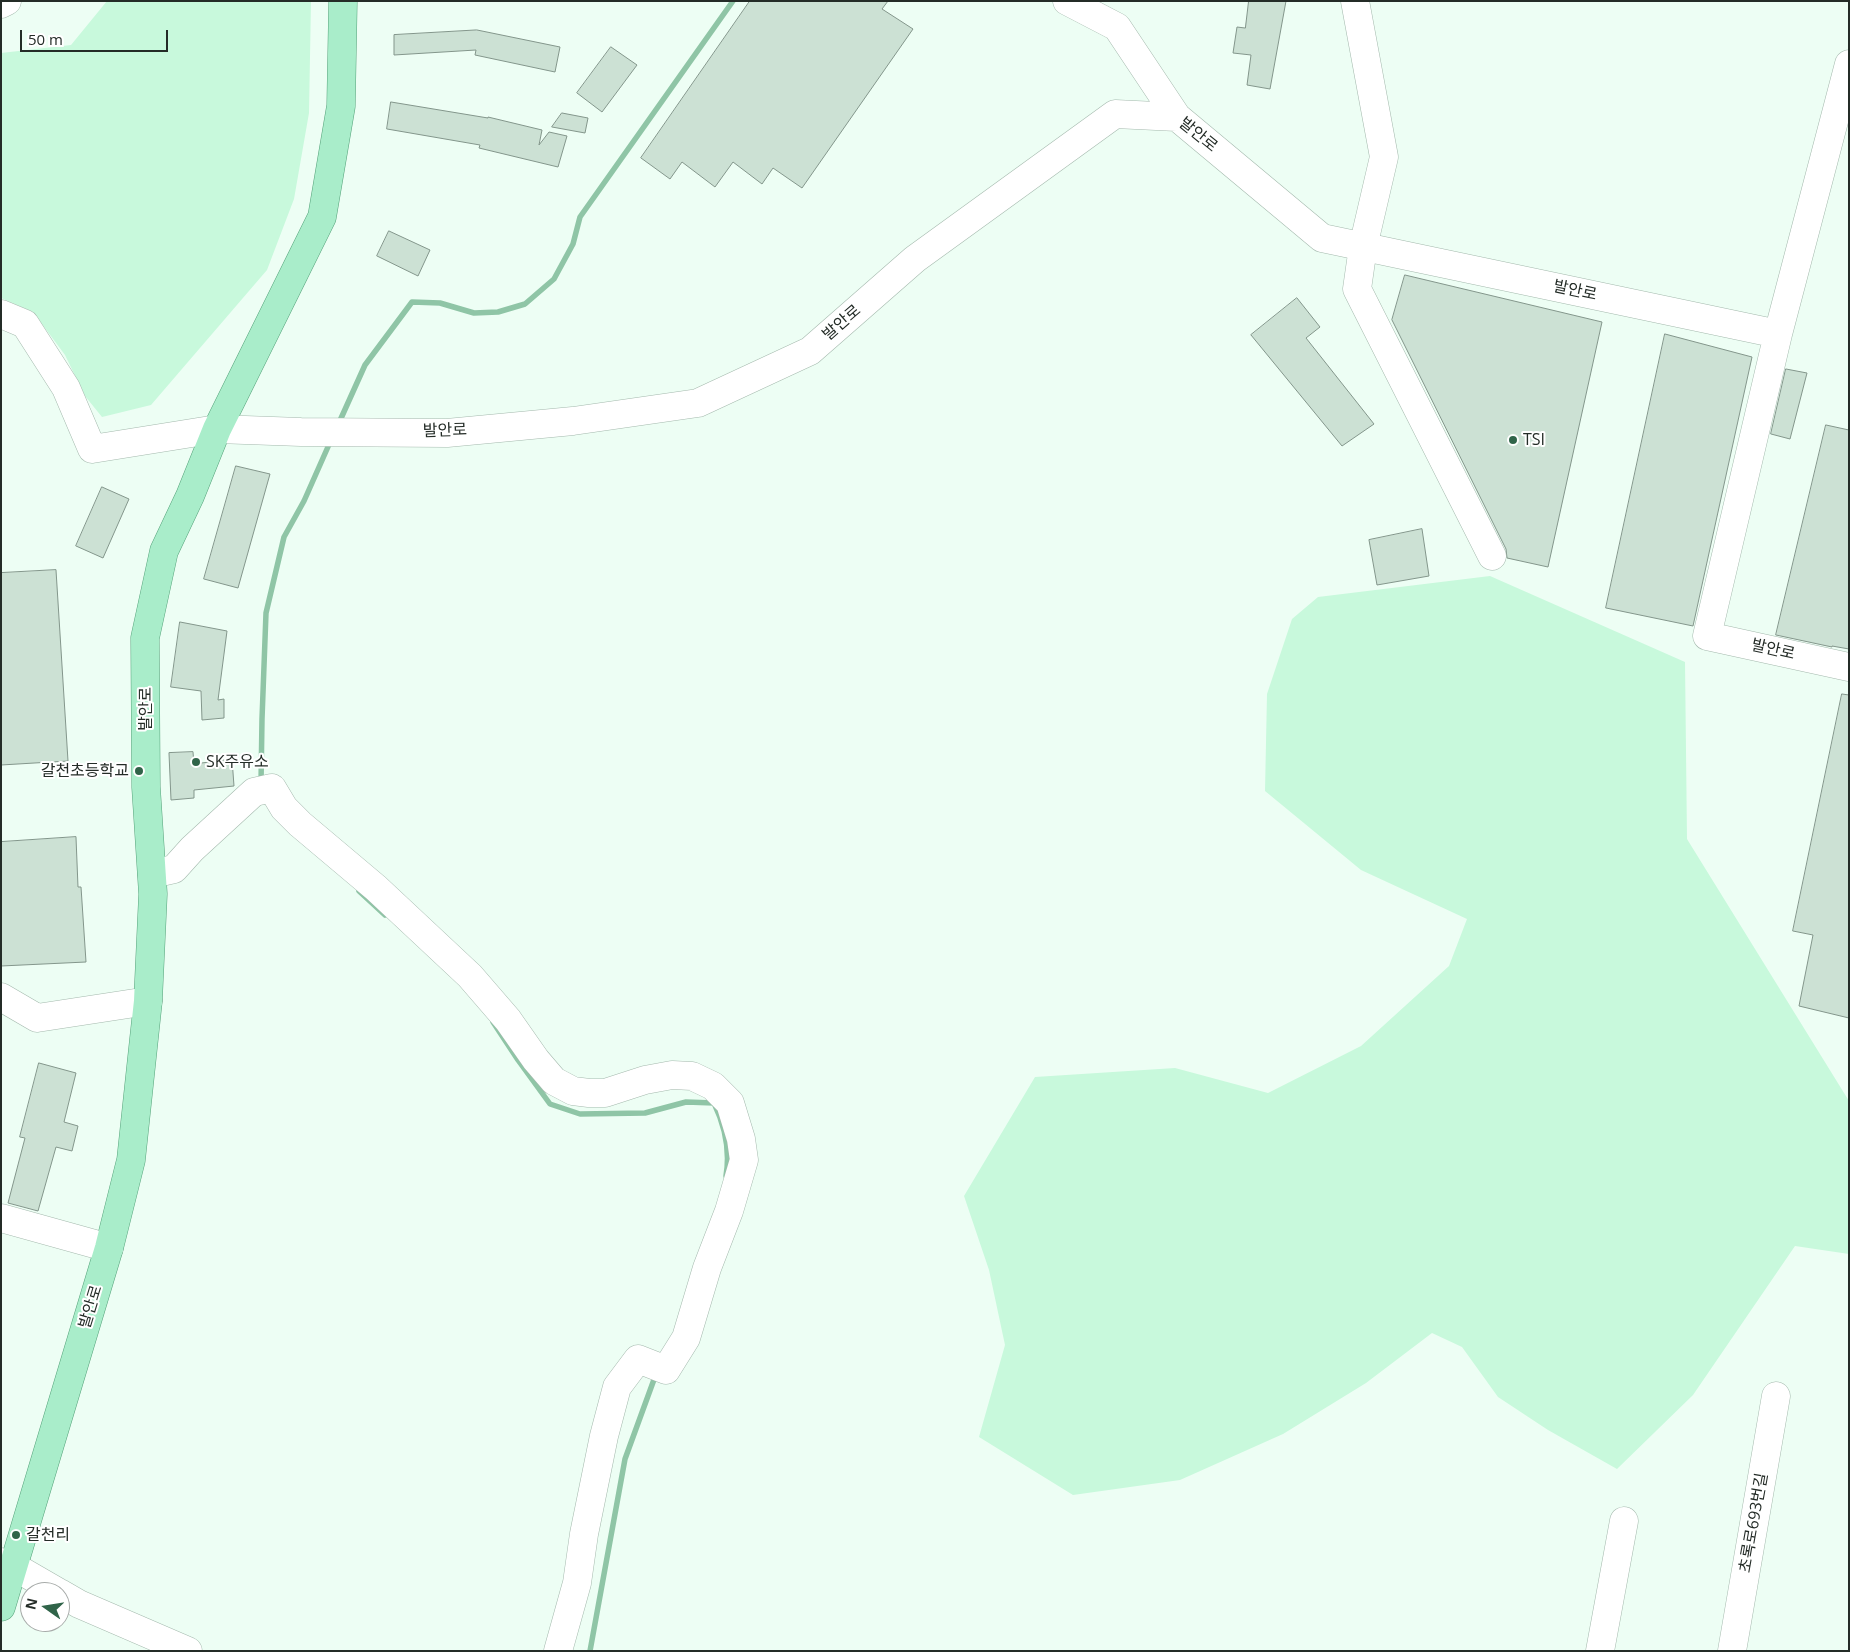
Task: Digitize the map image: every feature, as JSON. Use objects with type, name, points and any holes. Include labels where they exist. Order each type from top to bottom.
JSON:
[{"type":"main road","name":"발안로","points":[[1,1607],[7,1564],[109,1248],[131,1160],[148,1001],[154,894],[146,787],[145,638],[164,551],[190,496],[218,429],[322,217],[341,106],[343,1]]},
{"type":"street","points":[[1,4],[7,1]]},
{"type":"street","points":[[1067,1],[1117,27],[1177,117]]},
{"type":"street","points":[[1355,1],[1384,157],[1363,247],[1357,289],[1492,556]]},
{"type":"street","points":[[1778,334],[1849,64]]},
{"type":"street","name":"발안로","points":[[1,314],[24,324],[66,388],[92,449],[218,429],[301,432],[447,433],[572,421],[698,403],[810,351],[915,259],[1115,114],[1177,117],[1322,238],[1778,334],[1707,636],[1849,667]]},
{"type":"street","points":[[152,874],[174,869],[192,849],[263,790],[376,888],[470,976],[508,1020],[536,1060],[554,1081],[573,1091],[605,1093],[645,1080],[672,1075],[692,1076],[714,1086],[730,1103],[741,1139],[744,1160],[729,1211],[707,1268],[686,1338],[666,1370],[638,1360],[618,1387],[604,1436],[584,1534],[577,1583],[558,1651]]},
{"type":"street","points":[[1,996],[37,1018],[148,1001]]},
{"type":"street","points":[[1,1218],[109,1248]]},
{"type":"street","name":"초록로693번길","points":[[1732,1651],[1776,1396]]},
{"type":"street","points":[[1600,1651],[1624,1521]]},
{"type":"street","points":[[7,1564],[39,1582]]},
{"type":"street","points":[[70,1599],[188,1651]]},
{"type":"green space","points":[[107,1],[311,1],[309,113],[294,199],[267,270],[151,405],[102,417],[85,396],[65,355],[33,312],[1,298],[1,53],[71,45]]},
{"type":"green space","points":[[1490,576],[1685,662],[1687,839],[1849,1101],[1849,1254],[1795,1246],[1693,1395],[1617,1469],[1548,1430],[1498,1397],[1462,1347],[1432,1333],[1366,1383],[1283,1434],[1180,1480],[1073,1495],[979,1437],[1005,1345],[989,1270],[964,1196],[1035,1077],[1175,1068],[1268,1093],[1361,1046],[1449,966],[1467,919],[1361,870],[1265,791],[1267,694],[1292,619],[1318,597]]},
{"type":"building","points":[[750,1],[888,1],[882,9],[913,29],[802,188],[773,168],[762,184],[733,162],[715,187],[682,162],[670,179],[641,158]]},
{"type":"building","points":[[1249,1],[1286,1],[1270,89],[1247,85],[1251,55],[1233,53],[1237,27],[1245,28]]},
{"type":"building","points":[[477,30],[560,47],[555,72],[475,55],[476,50],[394,55],[394,35]]},
{"type":"building","points":[[611,47],[637,65],[602,112],[577,93]]},
{"type":"building","points":[[391,102],[488,117],[542,130],[539,145],[549,132],[567,136],[558,167],[479,148],[480,145],[387,129]]},
{"type":"building","points":[[562,113],[588,118],[585,133],[552,127]]},
{"type":"building","points":[[389,231],[430,250],[418,276],[377,256]]},
{"type":"building","name":"TSI","points":[[1405,275],[1602,322],[1548,567],[1507,558],[1506,549],[1392,320]]},
{"type":"building","points":[[1297,298],[1320,327],[1306,338],[1374,424],[1342,446],[1251,335]]},
{"type":"building","points":[[1665,334],[1752,357],[1693,626],[1606,608]]},
{"type":"building","points":[[1786,369],[1807,373],[1790,439],[1771,434]]},
{"type":"building","points":[[1826,425],[1849,430],[1849,649],[1776,635]]},
{"type":"building","points":[[236,466],[270,474],[238,588],[204,579]]},
{"type":"building","points":[[102,487],[129,499],[103,558],[76,546]]},
{"type":"building","points":[[1422,529],[1429,576],[1377,585],[1369,540]]},
{"type":"building","points":[[56,570],[68,761],[1,765],[1,573]]},
{"type":"building","points":[[180,622],[227,631],[218,700],[224,699],[224,718],[202,720],[201,691],[171,687]]},
{"type":"building","points":[[1842,694],[1849,695],[1849,1018],[1799,1006],[1813,935],[1793,931]]},
{"type":"building","points":[[193,752],[194,764],[232,759],[234,786],[194,790],[194,798],[171,800],[169,753]]},
{"type":"building","points":[[76,837],[78,887],[81,887],[86,962],[1,966],[1,842]]},
{"type":"building","points":[[39,1063],[76,1073],[64,1122],[78,1126],[72,1151],[56,1147],[38,1211],[8,1203],[25,1138],[20,1137]]},
{"type":"waterway","points":[[338,425],[365,365],[412,302],[440,303],[474,313],[498,312],[525,304],[554,279],[573,244],[580,217],[733,1]]},
{"type":"waterway","points":[[261,783],[266,613],[284,537],[304,501],[331,440]]},
{"type":"waterway","points":[[359,891],[385,915]]},
{"type":"waterway","points":[[493,1022],[550,1104],[580,1114],[645,1113],[686,1102],[714,1103],[726,1139],[726,1176]]},
{"type":"waterway","points":[[590,1651],[625,1459],[656,1374]]},
{"type":"place","name":"TSI","points":[[1513,440]]},
{"type":"place","name":"SK주유소","points":[[196,762]]},
{"type":"place","name":"갈천초등학교","points":[[139,771]]},
{"type":"place","name":"갈천리","points":[[16,1535]]}]
